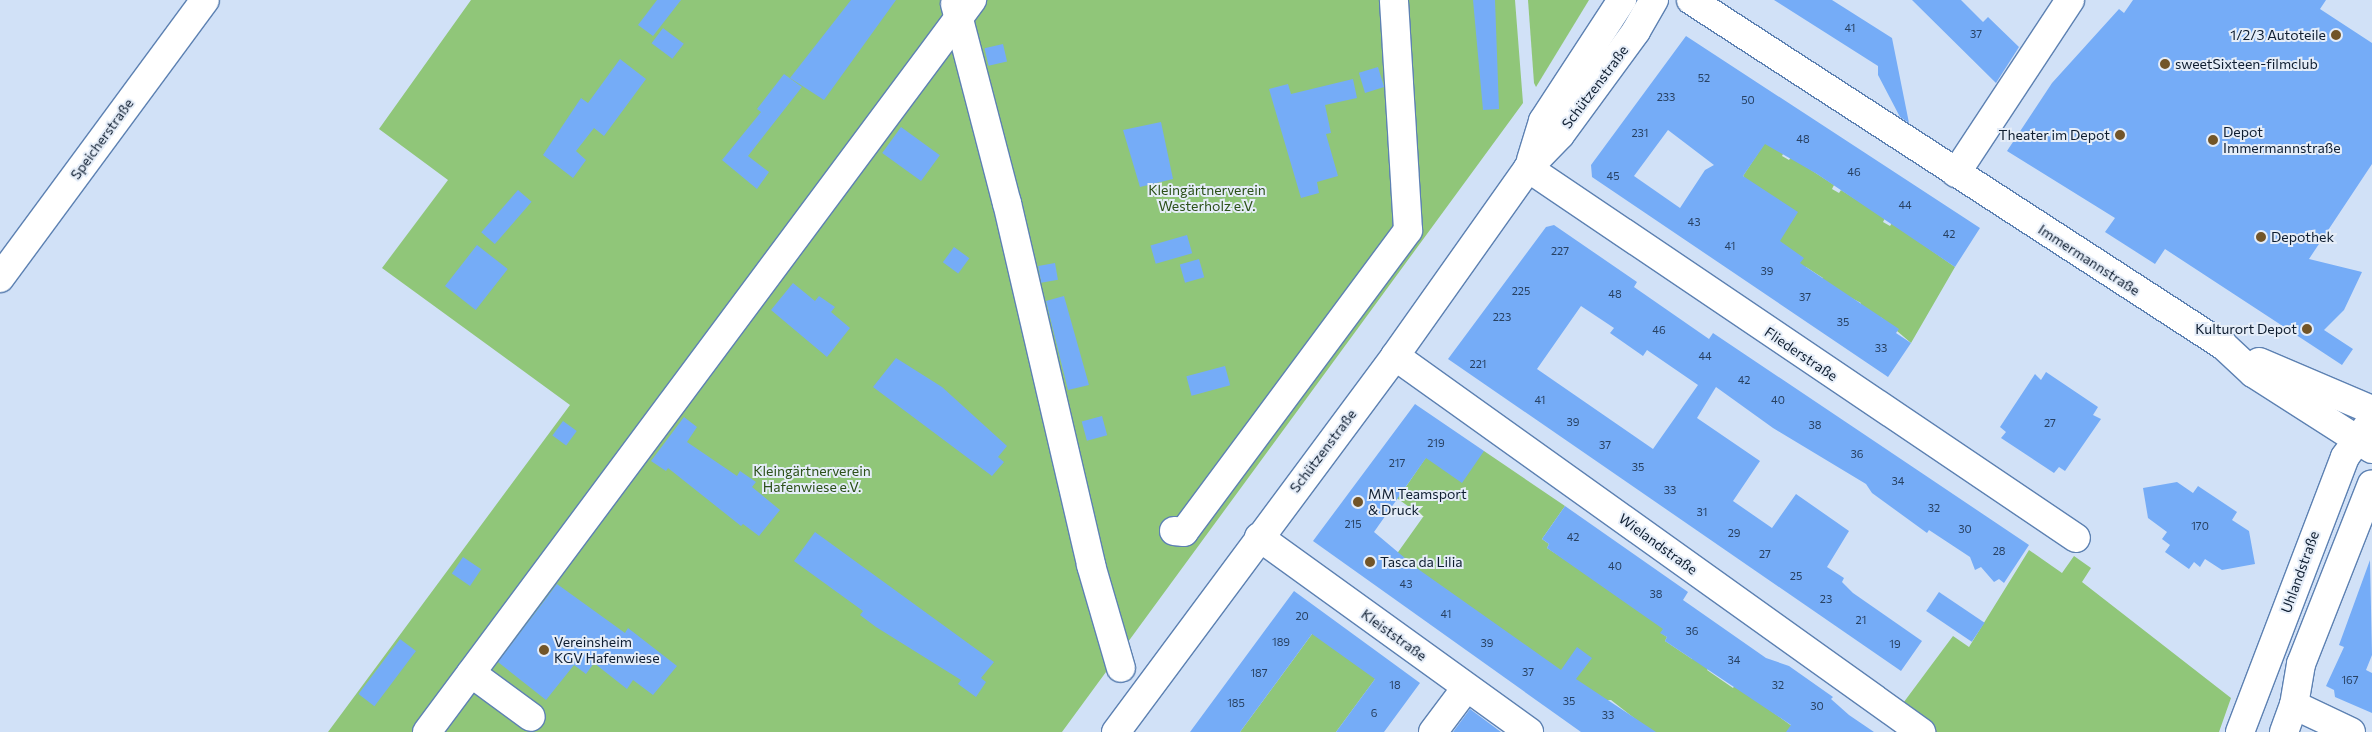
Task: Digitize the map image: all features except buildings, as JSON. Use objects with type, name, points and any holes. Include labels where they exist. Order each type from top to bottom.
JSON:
[{"type":"street","name":"Speicherstraße","points":[[0,278],[205,0]]},
{"type":"street","points":[[1174,531],[1184,532],[1408,230],[1394,0]]},
{"type":"street","name":"Schützenstraße","points":[[1528,168],[1543,122],[1622,0]]},
{"type":"street","name":"Schützenstraße","points":[[1116,732],[1395,356],[1528,168],[1560,135],[1636,31],[1654,0]]},
{"type":"street","name":"Immermannstraße","points":[[1691,0],[2224,346],[2372,410]]},
{"type":"street","points":[[1956,173],[2070,0]]},
{"type":"street","points":[[962,6],[1091,565],[1121,668]]},
{"type":"street","points":[[427,732],[962,6]]},
{"type":"street","name":"Fliederstraße","points":[[1528,168],[2076,538]]},
{"type":"street","name":"Immermannstraße","points":[[2224,346],[2253,373],[2366,436]]},
{"type":"street","name":"Wielandstraße","points":[[1395,356],[1920,732]]},
{"type":"street","name":"Uhlandstraße","points":[[2240,732],[2324,506],[2366,436]]},
{"type":"street","points":[[2284,732],[2294,705],[2299,675],[2372,484]]},
{"type":"street","name":"Kleiststraße","points":[[1260,537],[1529,732]]},
{"type":"street","points":[[2266,664],[2299,675]]},
{"type":"street","points":[[471,673],[531,718]]},
{"type":"street","points":[[1433,732],[1466,688]]},
{"type":"street","points":[[2294,705],[2351,732]]},
{"type":"green space","name":"Kleingärtnerverein Hafenwiese e.V.","points":[[471,0],[1515,0],[1523,103],[1062,732],[328,732],[570,405],[382,268],[448,180],[379,129]]},
{"type":"green space","points":[[1528,0],[1589,0],[1536,87],[1534,83]]},
{"type":"green space","points":[[1766,141],[1784,152],[1782,156],[1789,160],[1791,157],[1834,185],[1832,189],[1839,193],[1841,190],[1885,218],[1883,222],[1890,226],[1892,223],[1955,267],[1911,343],[1882,318],[1859,308],[1861,303],[1821,282],[1823,278],[1806,267],[1803,270],[1707,199],[1746,179],[1743,176]]},
{"type":"green space","points":[[1431,450],[1484,451],[1565,506],[1542,539],[1549,544],[1547,548],[1666,625],[1661,633],[1667,637],[1665,641],[1692,659],[1694,656],[1709,667],[1707,670],[1733,688],[1735,685],[1800,732],[1652,732],[1611,700],[1600,701],[1396,555],[1423,517],[1394,496],[1403,491]]},
{"type":"green space","points":[[2029,550],[2062,573],[2074,556],[2091,568],[2082,582],[2231,698],[2219,732],[1921,732],[1895,714],[1953,636],[1969,647]]},
{"type":"green space","points":[[1315,630],[1378,675],[1336,732],[1240,732]]},
{"type":"place","name":"1/2/3 Autoteile","points":[[2336,35]]},
{"type":"place","name":"sweetSixteen-filmclub","points":[[2165,64]]},
{"type":"place","name":"Theater im Depot","points":[[2120,135]]},
{"type":"place","name":"Depot Immermannstraße","points":[[2213,140]]},
{"type":"place","name":"Depothek","points":[[2261,237]]},
{"type":"place","name":"Kulturort Depot","points":[[2307,329]]},
{"type":"place","name":"MM Teamsport & Druck","points":[[1358,502]]},
{"type":"place","name":"Tasca da Lilia","points":[[1370,562]]},
{"type":"place","name":"Vereinsheim KGV Hafenwiese","points":[[544,650]]},
{"type":"park label","name":"Kleingärtnerverein Westerholz e.V.","points":[[1207,198]]}]
